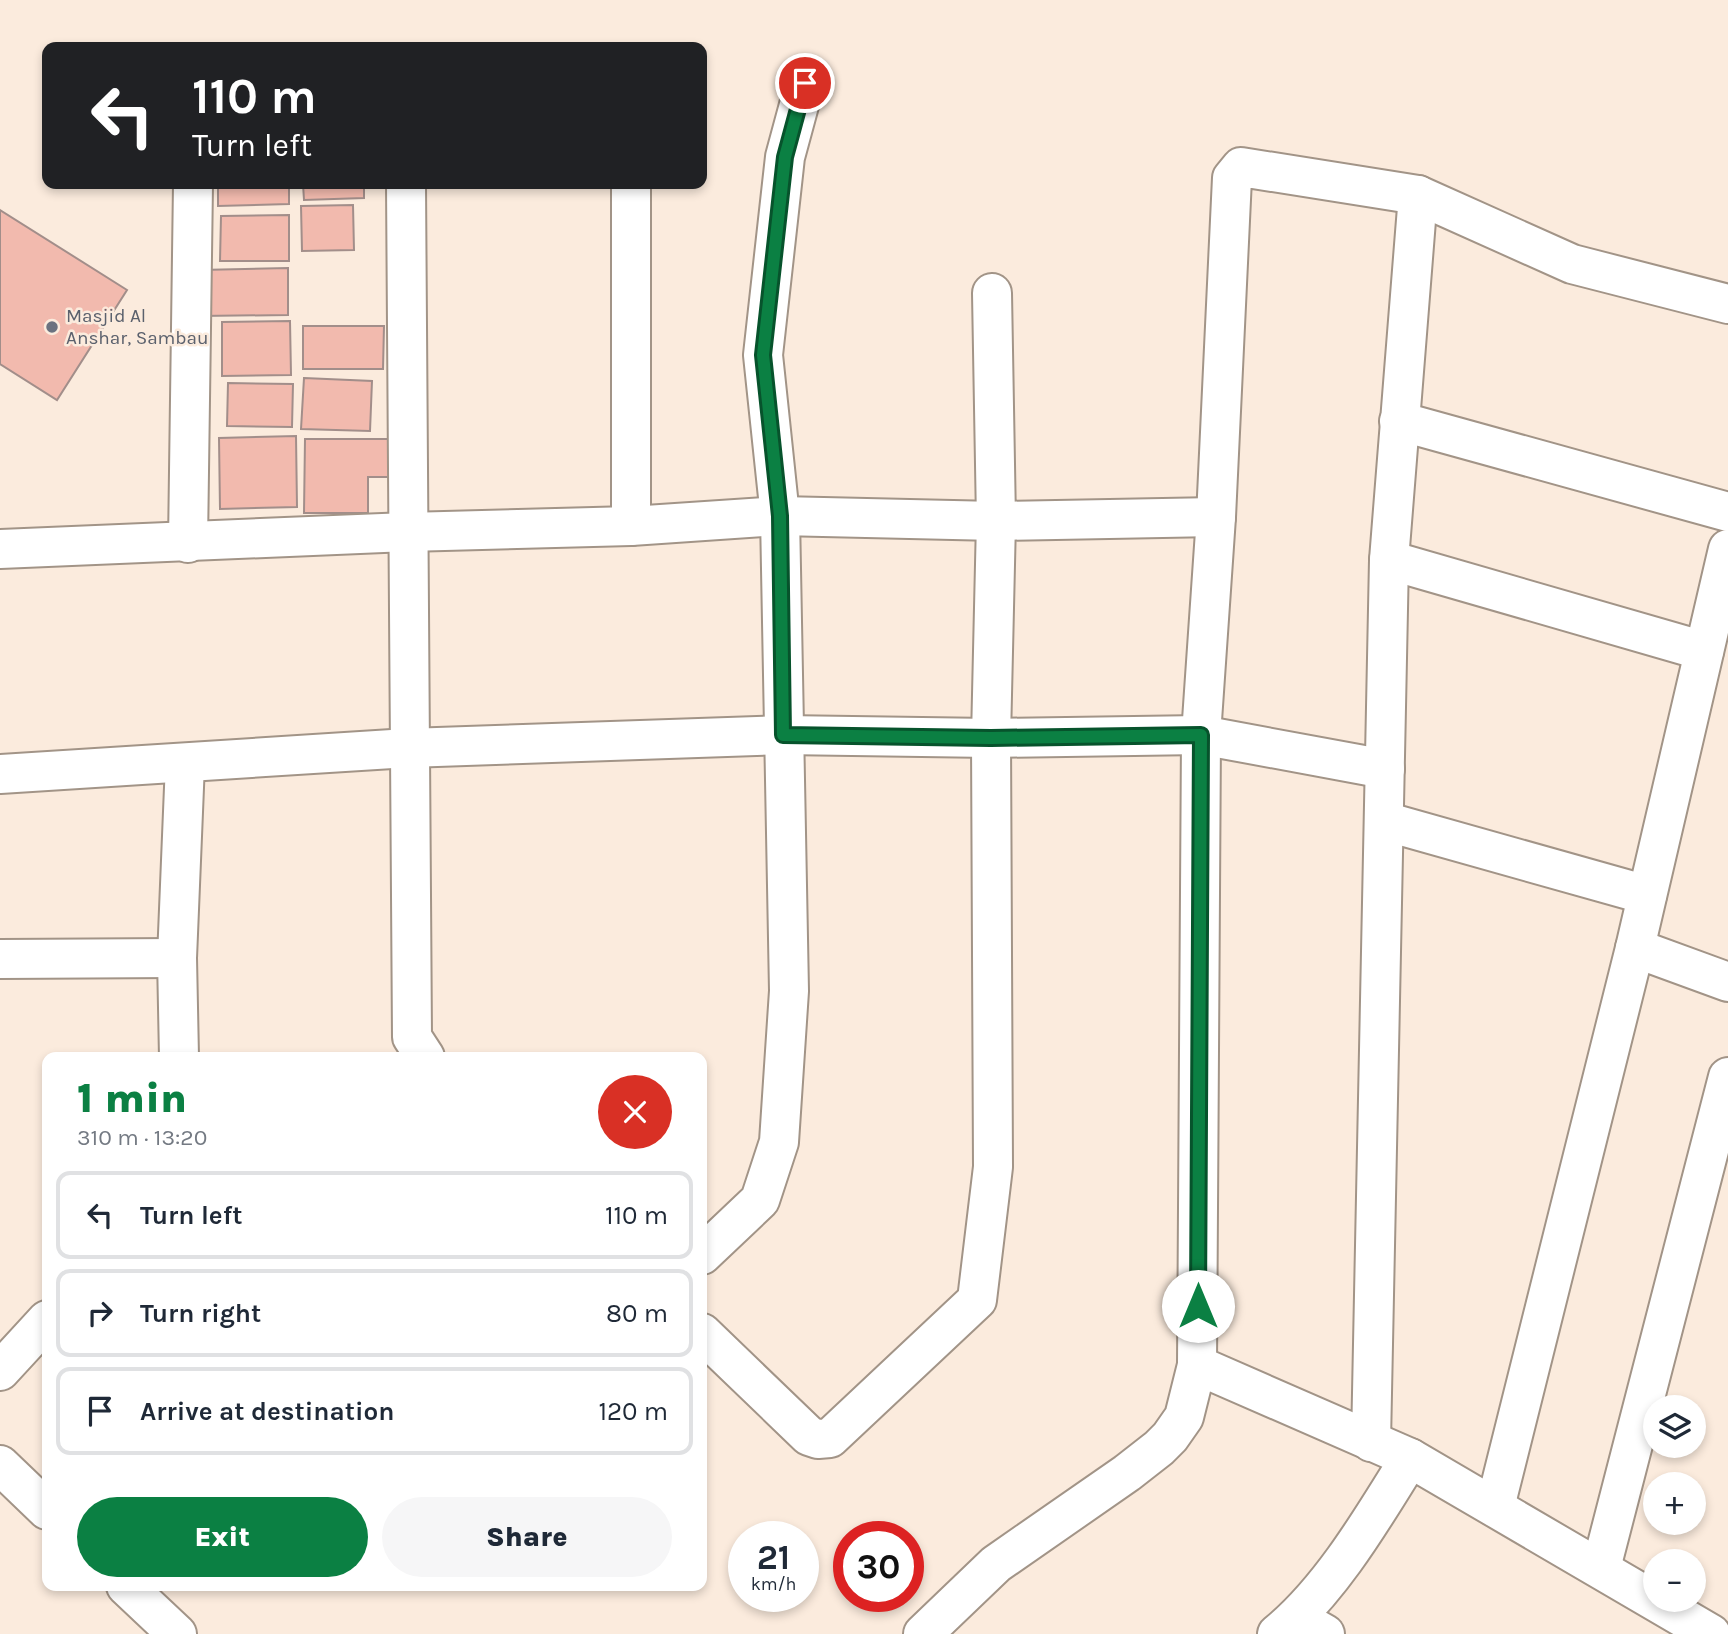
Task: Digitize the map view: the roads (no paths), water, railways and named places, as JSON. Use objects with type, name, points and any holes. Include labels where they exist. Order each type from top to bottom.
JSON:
[{"type":"street","points":[[707,1250],[760,1200],[779,1142],[789,991],[780,516],[763,355],[785,157],[805,83]]},
{"type":"street","points":[[923,1634],[996,1564],[1127,1473],[1164,1443],[1184,1417],[1197,1366],[1201,735],[1216,517],[1232,178],[1241,167],[1418,195],[1573,264],[1728,304]]},
{"type":"street","points":[[188,543],[194,189]]},
{"type":"street","points":[[406,189],[412,1037],[422,1052]]},
{"type":"street","points":[[631,189],[631,526]]},
{"type":"street","points":[[1371,1442],[1389,560],[1418,195]]},
{"type":"street","points":[[707,1338],[809,1436],[823,1440],[830,1438],[977,1300],[993,1167],[991,738],[996,521],[992,293]]},
{"type":"street","points":[[1399,421],[1728,512]]},
{"type":"street","points":[[0,550],[407,532],[631,526],[780,516],[996,521],[1216,517]]},
{"type":"street","points":[[1495,1507],[1635,948],[1728,549]]},
{"type":"street","points":[[1389,560],[1704,651]]},
{"type":"street","points":[[0,774],[408,748],[783,735],[991,738],[1201,735],[1385,769]]},
{"type":"street","points":[[179,1052],[177,958],[185,763]]},
{"type":"street","points":[[1384,821],[1647,895]]},
{"type":"street","points":[[1635,948],[1728,982]]},
{"type":"street","points":[[0,959],[177,958]]},
{"type":"street","points":[[1601,1568],[1728,1077]]},
{"type":"street","points":[[0,1371],[42,1325]]},
{"type":"street","points":[[1197,1366],[1410,1458],[1711,1634]]},
{"type":"street","points":[[1300,1628],[1410,1458]]},
{"type":"street","points":[[0,1465],[42,1505]]},
{"type":"street","points":[[131,1591],[177,1634]]},
{"type":"street","points":[[1725,1634],[1728,1624]]},
{"type":"place","name":"Masjid Al Anshar, Sambau","points":[[52,327]]}]
